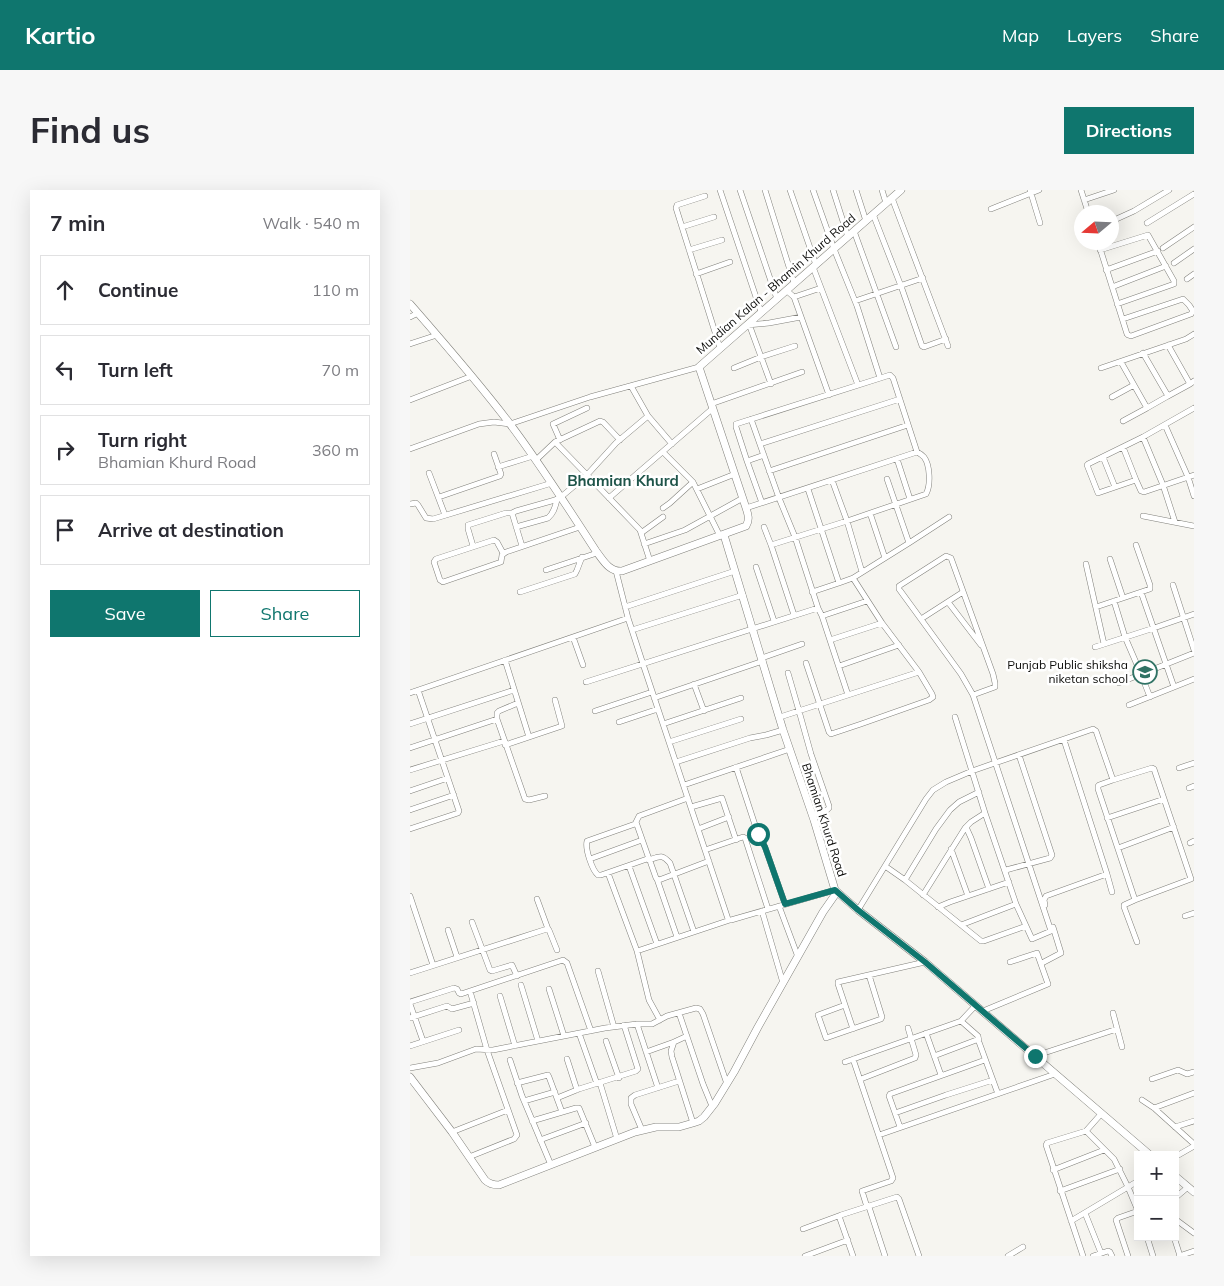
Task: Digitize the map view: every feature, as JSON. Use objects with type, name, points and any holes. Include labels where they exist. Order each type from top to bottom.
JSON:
[{"type":"street","points":[[720,190],[761,312]]},
{"type":"street","points":[[740,190],[776,299]]},
{"type":"street","points":[[765,190],[794,283]]},
{"type":"street","points":[[790,190],[821,288],[858,385]]},
{"type":"street","points":[[814,190],[834,249],[855,301],[880,378]]},
{"type":"street","points":[[833,190],[848,236]]},
{"type":"street","points":[[856,190],[866,221]]},
{"type":"street","points":[[882,190],[889,200],[923,278],[948,346]]},
{"type":"street","name":"Mundian Kalan - Bhamin Khurd Road","points":[[746,508],[699,367],[901,190]]},
{"type":"street","points":[[991,209],[1031,191],[1039,190]]},
{"type":"street","points":[[1081,190],[1086,205]]},
{"type":"street","points":[[1084,200],[1114,190]]},
{"type":"street","points":[[1119,218],[1169,190]]},
{"type":"street","points":[[1031,191],[1040,223]]},
{"type":"street","points":[[1147,223],[1194,194]]},
{"type":"street","points":[[704,196],[676,205],[676,208],[720,348]]},
{"type":"street","points":[[873,214],[922,347],[946,339]]},
{"type":"street","points":[[682,228],[714,217]]},
{"type":"street","points":[[1106,270],[1160,250],[1194,227]]},
{"type":"street","points":[[854,231],[896,347]]},
{"type":"street","points":[[1117,304],[1174,284],[1174,280],[1160,250],[1148,234],[1119,244]]},
{"type":"street","points":[[689,250],[722,240]]},
{"type":"street","points":[[1174,263],[1194,249]]},
{"type":"street","points":[[1100,250],[1106,270],[1112,287],[1117,304],[1122,319],[1127,334],[1129,336],[1191,314],[1193,312],[1192,304],[1185,299],[1181,299],[1122,319]]},
{"type":"street","points":[[696,274],[730,262]]},
{"type":"street","points":[[1112,287],[1166,266]]},
{"type":"street","points":[[1187,279],[1194,274]]},
{"type":"street","points":[[855,301],[923,278]]},
{"type":"street","points":[[794,297],[821,288]]},
{"type":"street","points":[[786,290],[794,297],[828,395]]},
{"type":"street","points":[[410,304],[472,376],[510,424],[552,483],[559,498],[597,553],[610,568],[616,571],[650,561],[746,526],[748,523],[746,508],[916,452]]},
{"type":"street","points":[[410,316],[418,313]]},
{"type":"street","points":[[771,384],[748,324],[769,323],[801,317]]},
{"type":"street","points":[[410,344],[437,335]]},
{"type":"street","points":[[1101,368],[1192,336],[1194,342]]},
{"type":"street","points":[[1123,421],[1192,382],[1168,345]]},
{"type":"street","points":[[734,368],[795,346]]},
{"type":"street","points":[[1143,353],[1168,396]]},
{"type":"street","points":[[1121,362],[1147,408]]},
{"type":"street","points":[[410,449],[479,424],[494,422],[510,424],[590,397],[699,367]]},
{"type":"street","points":[[610,498],[712,406],[802,372]]},
{"type":"street","points":[[410,400],[472,376]]},
{"type":"street","points":[[762,503],[736,426],[737,424],[880,378],[888,376],[893,378],[916,452],[924,457],[927,464],[929,484],[926,494],[772,545]]},
{"type":"street","points":[[1112,396],[1134,385]]},
{"type":"street","points":[[631,386],[648,416],[672,444]]},
{"type":"street","points":[[760,444],[900,399]]},
{"type":"street","points":[[586,408],[553,424],[557,441],[641,533],[650,561]]},
{"type":"street","points":[[1136,480],[1099,493],[1088,465],[1193,411]]},
{"type":"street","points":[[473,546],[468,525],[559,498],[587,475],[620,440],[648,416]]},
{"type":"street","points":[[751,419],[795,537],[848,695]]},
{"type":"street","points":[[498,467],[534,458],[557,441],[601,421],[620,440]]},
{"type":"street","points":[[770,471],[908,425]]},
{"type":"street","points":[[1165,425],[1191,476],[1194,496]]},
{"type":"street","points":[[1144,437],[1175,522]]},
{"type":"street","points":[[1124,447],[1142,492],[1191,476]]},
{"type":"street","points":[[663,452],[693,482],[722,536]]},
{"type":"street","points":[[439,497],[500,476],[494,454]]},
{"type":"street","points":[[747,460],[764,455]]},
{"type":"street","points":[[1103,457],[1115,487]]},
{"type":"street","points":[[897,459],[910,499]]},
{"type":"street","points":[[430,473],[445,515]]},
{"type":"street","points":[[697,490],[735,474]]},
{"type":"street","points":[[887,479],[909,543]]},
{"type":"street","points":[[832,480],[847,521],[862,572]]},
{"type":"street","points":[[663,508],[693,482]]},
{"type":"street","points":[[410,504],[418,504],[426,518],[429,519],[552,483]]},
{"type":"street","points":[[808,488],[839,583]]},
{"type":"street","points":[[516,528],[548,518],[552,515],[559,498]]},
{"type":"street","points":[[644,544],[685,530],[743,498]]},
{"type":"street","points":[[512,513],[522,546]]},
{"type":"street","points":[[870,513],[885,558]]},
{"type":"street","points":[[1143,516],[1194,526]]},
{"type":"street","points":[[641,533],[663,517]]},
{"type":"street","points":[[812,592],[853,578],[949,517]]},
{"type":"street","points":[[503,553],[580,527]]},
{"type":"street","points":[[764,527],[772,545],[794,615]]},
{"type":"street","name":"Bhamian Khurd Road","points":[[722,536],[743,595],[783,730],[836,891],[925,962],[1145,1151]]},
{"type":"street","points":[[494,540],[503,553],[501,562],[443,582],[441,581],[434,560],[473,546],[494,540]]},
{"type":"street","points":[[1096,607],[1150,589],[1136,545]]},
{"type":"street","points":[[546,570],[597,553]]},
{"type":"street","points":[[955,717],[1016,904],[1032,939],[1052,931],[974,695],[961,674],[899,589],[899,586],[944,556],[951,558],[994,674],[995,686],[974,695]]},
{"type":"street","points":[[520,592],[575,574],[582,557]]},
{"type":"street","points":[[1110,559],[1123,598]]},
{"type":"street","points":[[1086,564],[1104,644]]},
{"type":"street","points":[[756,567],[774,622]]},
{"type":"street","points":[[616,571],[628,618],[653,695],[728,919],[730,920]]},
{"type":"street","points":[[625,607],[735,571]]},
{"type":"street","points":[[806,663],[831,734],[932,699],[932,694],[919,672],[882,623],[853,578]]},
{"type":"street","points":[[1119,683],[1194,652],[1173,585]]},
{"type":"street","points":[[921,619],[963,592]]},
{"type":"street","points":[[1141,592],[1174,687]]},
{"type":"street","points":[[632,630],[743,595]]},
{"type":"street","points":[[822,616],[867,601]]},
{"type":"street","points":[[1114,601],[1125,637],[1150,697]]},
{"type":"street","points":[[948,602],[984,649]]},
{"type":"street","points":[[586,682],[818,608]]},
{"type":"street","points":[[1095,647],[1194,614]]},
{"type":"street","points":[[410,693],[628,618]]},
{"type":"street","points":[[830,640],[882,623]]},
{"type":"street","points":[[573,637],[583,665]]},
{"type":"street","points":[[595,711],[694,684],[802,644]]},
{"type":"street","points":[[839,666],[899,645]]},
{"type":"street","points":[[505,660],[529,737]]},
{"type":"street","points":[[780,717],[919,672]]},
{"type":"street","points":[[788,673],[811,754],[829,807],[827,810],[812,815]]},
{"type":"street","points":[[1129,705],[1194,679]]},
{"type":"street","points":[[694,684],[704,710]]},
{"type":"street","points":[[410,829],[458,813],[459,811],[418,690]]},
{"type":"street","points":[[410,724],[514,690]]},
{"type":"street","points":[[663,724],[741,698]]},
{"type":"street","points":[[410,770],[442,759],[529,737],[562,726],[555,700]]},
{"type":"street","points":[[518,703],[497,713],[496,719],[525,799],[529,800],[545,796]]},
{"type":"street","points":[[619,722],[658,710]]},
{"type":"street","points":[[410,748],[496,719]]},
{"type":"street","points":[[669,742],[741,719]]},
{"type":"street","points":[[858,910],[926,799],[933,790],[946,782],[972,771],[1093,729],[1113,780]]},
{"type":"street","points":[[676,762],[750,738],[766,736],[783,730]]},
{"type":"street","points":[[1064,740],[1112,892]]},
{"type":"street","points":[[684,785],[790,749]]},
{"type":"street","points":[[1006,870],[1050,858],[1052,855],[1019,755]]},
{"type":"street","points":[[1179,768],[1194,763]]},
{"type":"street","points":[[736,767],[757,831],[765,847],[785,904]]},
{"type":"street","points":[[1135,900],[1098,787],[1113,780],[1153,768],[1193,879],[1124,905],[1137,942]]},
{"type":"street","points":[[410,791],[448,778]]},
{"type":"street","points":[[906,880],[936,829],[950,810],[959,802],[979,792]]},
{"type":"street","points":[[410,810],[454,795]]},
{"type":"street","points":[[688,798],[639,816],[632,825],[587,841],[586,847],[596,874],[601,875],[658,857],[665,858],[670,863],[694,932]]},
{"type":"street","points":[[691,808],[722,798],[736,840]]},
{"type":"street","points":[[1107,818],[1164,799]]},
{"type":"street","points":[[923,895],[966,827],[985,813]]},
{"type":"street","points":[[698,829],[729,817]]},
{"type":"street","points":[[636,822],[677,937]]},
{"type":"street","points":[[966,827],[988,889]]},
{"type":"street","points":[[1118,848],[1174,827]]},
{"type":"street","points":[[705,850],[743,837],[745,838],[783,983]]},
{"type":"street","points":[[590,859],[642,840]]},
{"type":"street","points":[[951,849],[968,896]]},
{"type":"street","points":[[657,879],[709,861]]},
{"type":"street","points":[[629,866],[657,944]]},
{"type":"street","points":[[885,866],[906,880],[979,940],[983,941],[1026,926]]},
{"type":"street","points":[[608,873],[637,951],[649,1000],[660,1020]]},
{"type":"street","points":[[1042,963],[1062,952],[1044,903],[1046,896],[1107,874]]},
{"type":"street","points":[[938,907],[1009,882]]},
{"type":"street","points":[[637,951],[730,920],[836,891]]},
{"type":"street","points":[[410,1077],[452,1132],[484,1180],[493,1185],[498,1185],[642,1130],[679,1127],[700,1121],[726,1084],[836,891]]},
{"type":"street","points":[[410,896],[433,965]]},
{"type":"street","points":[[537,899],[557,950]]},
{"type":"street","points":[[961,925],[1016,904]]},
{"type":"street","points":[[779,906],[798,957]]},
{"type":"street","points":[[1185,916],[1194,913]]},
{"type":"street","points":[[472,922],[490,970],[512,966],[517,976]]},
{"type":"street","points":[[410,973],[548,929]]},
{"type":"street","points":[[448,930],[457,957]]},
{"type":"street","points":[[983,1011],[1048,984],[1037,953],[1010,962]]},
{"type":"street","points":[[424,1041],[412,1017],[410,1003],[454,988],[460,994],[563,960],[567,963],[591,1031]]},
{"type":"street","points":[[853,1029],[838,982],[925,962]]},
{"type":"street","points":[[598,971],[614,1027]]},
{"type":"street","points":[[845,1005],[818,1015],[826,1038],[882,1019],[868,974]]},
{"type":"street","points":[[521,985],[538,1041]]},
{"type":"street","points":[[550,989],[564,1036]]},
{"type":"street","points":[[469,1157],[516,1138],[517,1135],[470,991]]},
{"type":"street","points":[[500,996],[515,1046]]},
{"type":"street","points":[[412,1017],[447,1006],[452,1009],[474,1003]]},
{"type":"street","points":[[845,1062],[961,1021],[976,1005]]},
{"type":"street","points":[[410,1068],[438,1063],[476,1049],[493,1050],[624,1025],[652,1024],[667,1016],[696,1008],[701,1011],[726,1084]]},
{"type":"street","points":[[679,1013],[712,1106]]},
{"type":"street","points":[[1113,1013],[1122,1047]]},
{"type":"street","points":[[961,1021],[978,1035],[998,1094]]},
{"type":"street","points":[[636,1024],[658,1088]]},
{"type":"street","points":[[524,1101],[577,1090],[618,1078],[638,1069],[624,1025]]},
{"type":"street","points":[[861,1079],[915,1058],[916,1055],[908,1028]]},
{"type":"street","points":[[1035,1056],[1117,1029]]},
{"type":"street","points":[[410,1046],[459,1030]]},
{"type":"street","points":[[926,1032],[941,1075]]},
{"type":"street","points":[[580,1033],[617,1139]]},
{"type":"street","points":[[646,1052],[687,1036]]},
{"type":"street","points":[[934,1056],[979,1039]]},
{"type":"street","points":[[606,1041],[618,1078]]},
{"type":"street","points":[[674,1042],[671,1051],[672,1057],[693,1123]]},
{"type":"street","points":[[567,1059],[577,1090]]},
{"type":"street","points":[[854,1059],[893,1179],[862,1191],[885,1256]]},
{"type":"street","points":[[510,1060],[524,1101],[551,1165]]},
{"type":"street","points":[[900,1127],[889,1096],[890,1093],[985,1060]]},
{"type":"street","points":[[1152,1079],[1178,1070],[1187,1074],[1194,1072]]},
{"type":"street","points":[[878,1135],[1055,1074]]},
{"type":"street","points":[[517,1083],[548,1075],[562,1112]]},
{"type":"street","points":[[895,1113],[946,1094],[993,1080]]},
{"type":"street","points":[[642,1130],[631,1104],[631,1098],[679,1081]]},
{"type":"street","points":[[1154,1108],[1194,1093]]},
{"type":"street","points":[[1142,1100],[1176,1127],[1194,1145],[1179,1154]]},
{"type":"street","points":[[532,1121],[580,1108],[595,1147]]},
{"type":"street","points":[[452,1132],[508,1110]]},
{"type":"street","points":[[1082,1256],[1046,1144],[1086,1131],[1101,1114]]},
{"type":"street","points":[[1176,1127],[1194,1121]]},
{"type":"street","points":[[540,1140],[586,1123]]},
{"type":"street","points":[[1086,1131],[1114,1159],[1134,1201]]},
{"type":"street","points":[[1054,1170],[1104,1150]]},
{"type":"street","points":[[1060,1191],[1120,1169]]},
{"type":"street","points":[[1179,1179],[1191,1189],[1179,1196]]},
{"type":"street","points":[[1071,1221],[1134,1183]]},
{"type":"street","points":[[803,1229],[896,1197],[898,1198],[919,1256]]},
{"type":"street","points":[[1128,1256],[1116,1220],[1134,1212]]},
{"type":"street","points":[[1085,1213],[1100,1253]]},
{"type":"street","points":[[839,1216],[853,1256]]},
{"type":"street","points":[[1179,1222],[1194,1233]]},
{"type":"street","points":[[805,1256],[848,1240]]},
{"type":"street","points":[[1148,1241],[1153,1256]]},
{"type":"street","points":[[1175,1241],[1180,1256],[1194,1251]]},
{"type":"street","points":[[1010,1255],[1023,1247]]},
{"type":"street","points":[[1093,1256],[1109,1251],[1112,1256]]},
{"type":"place","name":"Punjab Public shiksha niketan school","points":[[1145,672]]},
{"type":"district","name":"Bhamian Khurd","points":[[623,481]]},
{"type":"route","points":[[758,834],[765,847],[785,904],[835,890],[925,962],[1035,1056]]}]
